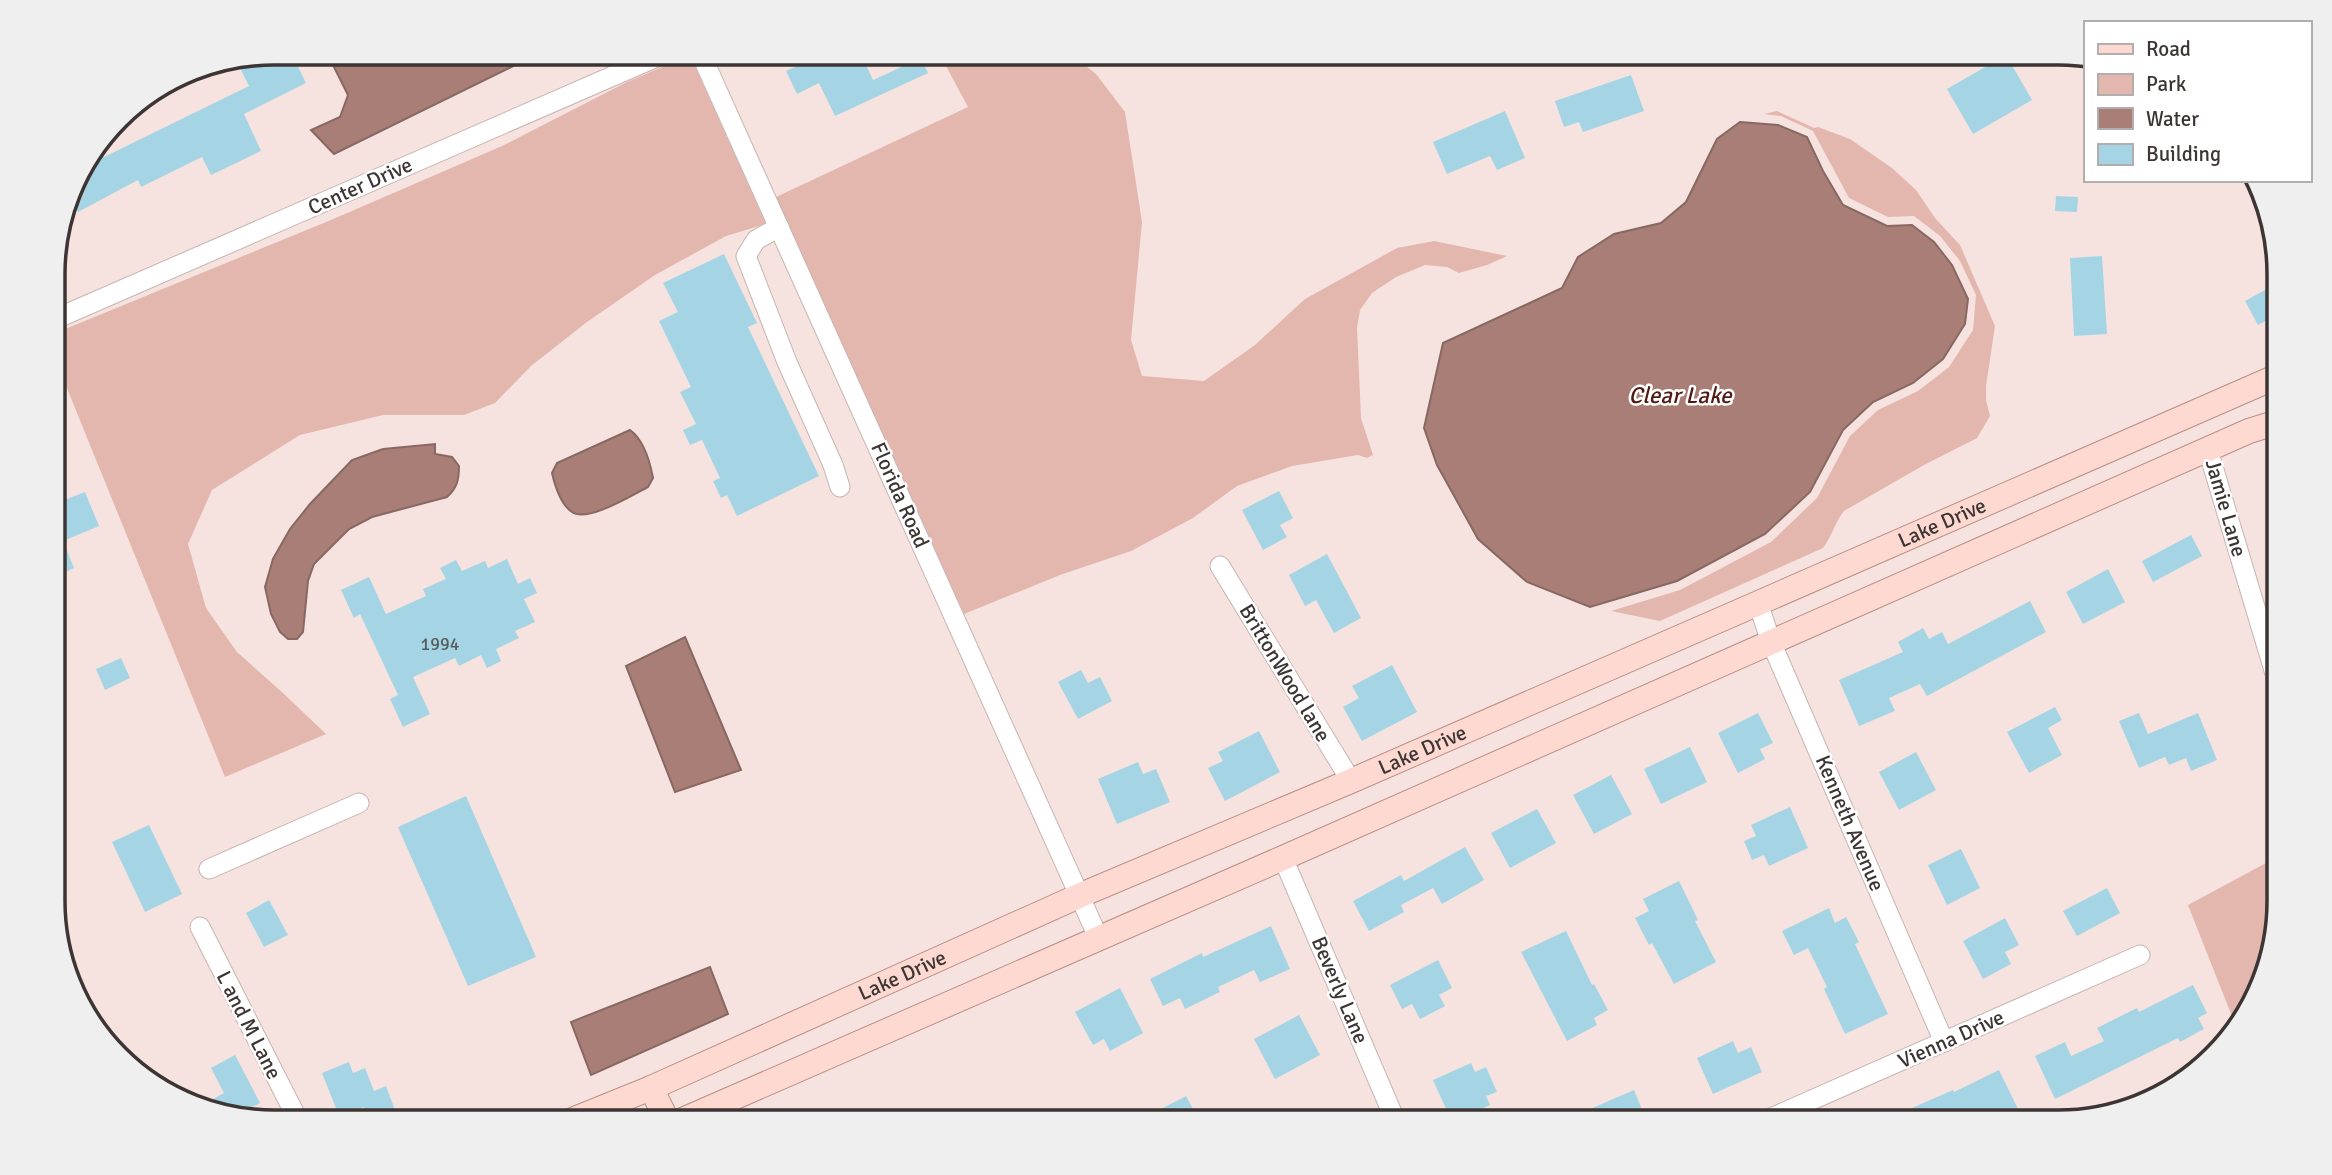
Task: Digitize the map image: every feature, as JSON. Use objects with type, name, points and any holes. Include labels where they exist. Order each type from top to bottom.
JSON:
[{"type":"main road","name":"Lake Drive","points":[[597,1110],[1081,895],[1350,781],[2267,381]]},
{"type":"main road","name":"Lake Drive","points":[[705,1110],[2249,431],[2267,425]]},
{"type":"main road","points":[[651,1088],[662,1110]]},
{"type":"street","name":"Center Drive","points":[[65,315],[637,65]]},
{"type":"street","name":"Florida Road","points":[[706,65],[1098,937]]},
{"type":"street","points":[[779,227],[756,240],[746,256],[840,487]]},
{"type":"street","name":"Jamie Lane","points":[[2208,450],[2267,647]]},
{"type":"street","name":"BrittonWood lane","points":[[1220,566],[1350,781]]},
{"type":"street","name":"Kenneth Avenue","points":[[1758,603],[1771,642],[1944,1042]]},
{"type":"street","points":[[209,869],[359,803]]},
{"type":"street","name":"Beverly Lane","points":[[1283,858],[1391,1110]]},
{"type":"street","name":"L and M Lane","points":[[200,928],[293,1110]]},
{"type":"street","name":"Vienna Drive","points":[[1789,1110],[2140,955]]},
{"type":"green space","points":[[667,65],[694,65],[766,224],[726,236],[655,275],[587,322],[531,366],[495,403],[464,415],[383,415],[300,435],[212,490],[188,544],[206,608],[237,652],[326,734],[225,777],[65,384],[65,329],[331,220],[502,146],[627,82]]},
{"type":"green space","points":[[945,65],[1085,65],[1096,74],[1125,112],[1142,222],[1131,340],[1142,376],[1204,381],[1255,345],[1305,299],[1397,248],[1434,241],[1507,256],[1459,273],[1447,267],[1425,265],[1396,277],[1372,293],[1360,310],[1357,328],[1361,418],[1373,455],[1367,458],[1358,455],[1292,466],[1237,486],[1193,518],[1131,551],[1060,575],[964,614],[776,197],[968,107]]},
{"type":"green space","points":[[1777,111],[1814,128],[1818,127],[1850,139],[1892,168],[1916,190],[1935,218],[1960,245],[1995,326],[1986,386],[1990,416],[1977,438],[1844,511],[1823,548],[1660,621],[1611,611],[1680,590],[1771,542],[1817,498],[1850,436],[1878,410],[1918,391],[1949,367],[1973,330],[1976,295],[1960,261],[1940,236],[1914,216],[1888,217],[1849,198],[1813,131],[1781,116],[1764,114]]},
{"type":"green space","points":[[2267,862],[2265,928],[2260,955],[2246,994],[2232,1017],[2188,905]]},
{"type":"water","points":[[333,65],[516,65],[334,154],[311,130],[340,117],[348,95]]},
{"type":"water","name":"Clear Lake","points":[[1740,122],[1778,125],[1807,137],[1843,205],[1887,226],[1912,225],[1934,242],[1952,265],[1968,299],[1965,324],[1943,359],[1913,383],[1873,402],[1843,430],[1810,492],[1765,534],[1677,581],[1590,607],[1527,582],[1478,539],[1437,465],[1424,428],[1443,343],[1562,288],[1578,257],[1614,234],[1661,223],[1686,202],[1717,139]]},
{"type":"water","points":[[630,430],[643,445],[648,458],[653,478],[648,487],[598,511],[588,514],[572,512],[561,500],[555,483],[552,473],[557,463]]},
{"type":"water","points":[[435,444],[435,454],[452,457],[459,466],[458,480],[453,490],[447,497],[372,517],[349,529],[314,564],[308,581],[303,632],[297,639],[288,639],[280,632],[271,614],[265,587],[273,559],[290,529],[352,460],[383,449]]},
{"type":"water","points":[[685,637],[741,770],[675,792],[626,666]]},
{"type":"water","points":[[710,967],[728,1014],[591,1075],[571,1022]]},
{"type":"building","points":[[297,65],[306,83],[244,114],[261,151],[211,175],[202,157],[141,187],[138,180],[78,212],[76,208],[81,194],[103,154],[104,157],[249,86],[240,68]]},
{"type":"building","points":[[799,65],[866,65],[873,80],[906,65],[924,65],[928,73],[835,116],[819,83],[797,94],[786,71]]},
{"type":"building","points":[[1989,65],[2012,65],[2032,100],[1973,134],[1947,89]]},
{"type":"building","points":[[1631,75],[1644,111],[1583,132],[1579,122],[1564,127],[1555,101]]},
{"type":"building","points":[[1505,111],[1525,158],[1497,170],[1490,156],[1447,174],[1433,142]]},
{"type":"building","points":[[2056,196],[2078,197],[2077,212],[2055,211]]},
{"type":"building","points":[[724,254],[757,323],[748,327],[819,476],[737,516],[727,495],[721,498],[713,481],[720,478],[702,440],[690,445],[683,430],[696,424],[680,392],[691,387],[659,321],[678,312],[663,283]]},
{"type":"building","points":[[2102,256],[2107,334],[2074,336],[2070,258]]},
{"type":"building","points":[[2267,289],[2267,320],[2258,325],[2245,301]]},
{"type":"building","points":[[1279,491],[1293,518],[1280,525],[1287,537],[1263,550],[1242,510]]},
{"type":"building","points":[[85,492],[99,526],[65,540],[65,500]]},
{"type":"building","points":[[2191,535],[2202,556],[2153,582],[2142,561]]},
{"type":"building","points":[[65,546],[74,568],[65,572]]},
{"type":"building","points":[[1327,554],[1361,618],[1334,633],[1316,600],[1305,606],[1289,575]]},
{"type":"building","points":[[507,559],[518,584],[530,578],[537,593],[524,599],[535,622],[515,631],[519,638],[496,649],[501,661],[487,668],[481,655],[459,666],[455,658],[413,677],[430,714],[403,727],[390,699],[398,695],[360,614],[354,618],[341,590],[369,577],[386,614],[426,596],[423,589],[446,579],[440,568],[456,560],[462,571],[485,561],[488,568]]},
{"type":"building","points":[[2108,569],[2125,602],[2083,624],[2066,592]]},
{"type":"building","points":[[2030,601],[2046,632],[1927,696],[1920,684],[1889,698],[1895,711],[1859,726],[1839,680],[1903,652],[1898,642],[1923,628],[1929,639],[1942,632],[1948,644]]},
{"type":"building","points":[[121,658],[130,678],[105,690],[96,669]]},
{"type":"building","points":[[1392,665],[1417,712],[1362,741],[1343,707],[1359,698],[1352,686]]},
{"type":"building","points":[[1081,670],[1088,683],[1100,677],[1112,701],[1078,719],[1058,682]]},
{"type":"building","points":[[2055,707],[2062,720],[2048,728],[2062,755],[2029,773],[2007,732]]},
{"type":"building","points":[[1758,713],[1773,743],[1760,749],[1765,759],[1738,773],[1718,733]]},
{"type":"building","points":[[2139,713],[2148,734],[2198,713],[2217,760],[2191,771],[2186,758],[2169,765],[2165,757],[2139,768],[2119,721]]},
{"type":"building","points":[[1259,731],[1280,772],[1225,801],[1208,768],[1223,761],[1218,752]]},
{"type":"building","points":[[1690,747],[1707,782],[1661,804],[1644,769]]},
{"type":"building","points":[[1916,752],[1936,790],[1899,810],[1879,772]]},
{"type":"building","points":[[1138,762],[1143,774],[1156,769],[1170,802],[1117,824],[1098,779]]},
{"type":"building","points":[[1611,775],[1632,814],[1594,834],[1573,795]]},
{"type":"building","points":[[466,796],[536,957],[468,986],[398,827]]},
{"type":"building","points":[[1790,807],[1808,848],[1769,866],[1764,855],[1752,860],[1744,841],[1756,836],[1751,825]]},
{"type":"building","points":[[1537,809],[1556,843],[1510,868],[1491,833]]},
{"type":"building","points":[[149,825],[182,894],[145,912],[112,842]]},
{"type":"building","points":[[1465,847],[1484,880],[1442,904],[1433,888],[1401,905],[1404,912],[1369,931],[1353,901],[1401,875],[1404,881]]},
{"type":"building","points":[[1961,849],[1980,888],[1947,905],[1928,865]]},
{"type":"building","points":[[1679,881],[1716,962],[1674,984],[1635,918],[1649,911],[1643,899]]},
{"type":"building","points":[[2107,888],[2120,913],[2077,936],[2063,911]]},
{"type":"building","points":[[269,900],[288,935],[264,947],[246,913]]},
{"type":"building","points":[[1829,908],[1835,923],[1846,917],[1859,942],[1855,944],[1888,1014],[1845,1034],[1808,948],[1794,955],[1782,931]]},
{"type":"building","points":[[2005,918],[2019,945],[2005,952],[2011,964],[1983,979],[1963,941]]},
{"type":"building","points":[[1271,926],[1290,969],[1260,982],[1254,970],[1218,987],[1220,992],[1185,1009],[1180,998],[1163,1006],[1150,979],[1202,953],[1203,957]]},
{"type":"building","points":[[1566,931],[1592,985],[1594,984],[1608,1010],[1594,1018],[1597,1025],[1567,1041],[1521,952]]},
{"type":"building","points":[[1438,960],[1452,988],[1439,995],[1445,1006],[1420,1019],[1412,1004],[1402,1009],[1390,985]]},
{"type":"building","points":[[2193,985],[2207,1013],[2198,1018],[2204,1029],[2180,1042],[2178,1038],[2055,1099],[2035,1056],[2065,1042],[2071,1056],[2104,1041],[2097,1028],[2137,1008],[2139,1012]]},
{"type":"building","points":[[1120,988],[1143,1033],[1110,1051],[1104,1039],[1093,1045],[1075,1012]]},
{"type":"building","points":[[1299,1015],[1320,1055],[1275,1079],[1254,1039]]},
{"type":"building","points":[[1733,1041],[1738,1053],[1751,1047],[1762,1072],[1713,1094],[1697,1058]]},
{"type":"building","points":[[235,1055],[260,1103],[250,1108],[211,1100],[224,1093],[211,1068]]},
{"type":"building","points":[[349,1062],[353,1073],[365,1068],[374,1091],[386,1086],[395,1110],[365,1110],[364,1107],[337,1110],[322,1073]]},
{"type":"building","points":[[1471,1063],[1475,1072],[1486,1067],[1497,1092],[1486,1096],[1490,1105],[1479,1110],[1447,1110],[1433,1080]]},
{"type":"building","points":[[1999,1070],[2019,1110],[1907,1110],[1953,1090],[1954,1092]]},
{"type":"building","points":[[1634,1090],[1642,1110],[1588,1110]]},
{"type":"building","points":[[1186,1096],[1194,1110],[1159,1110]]}]
